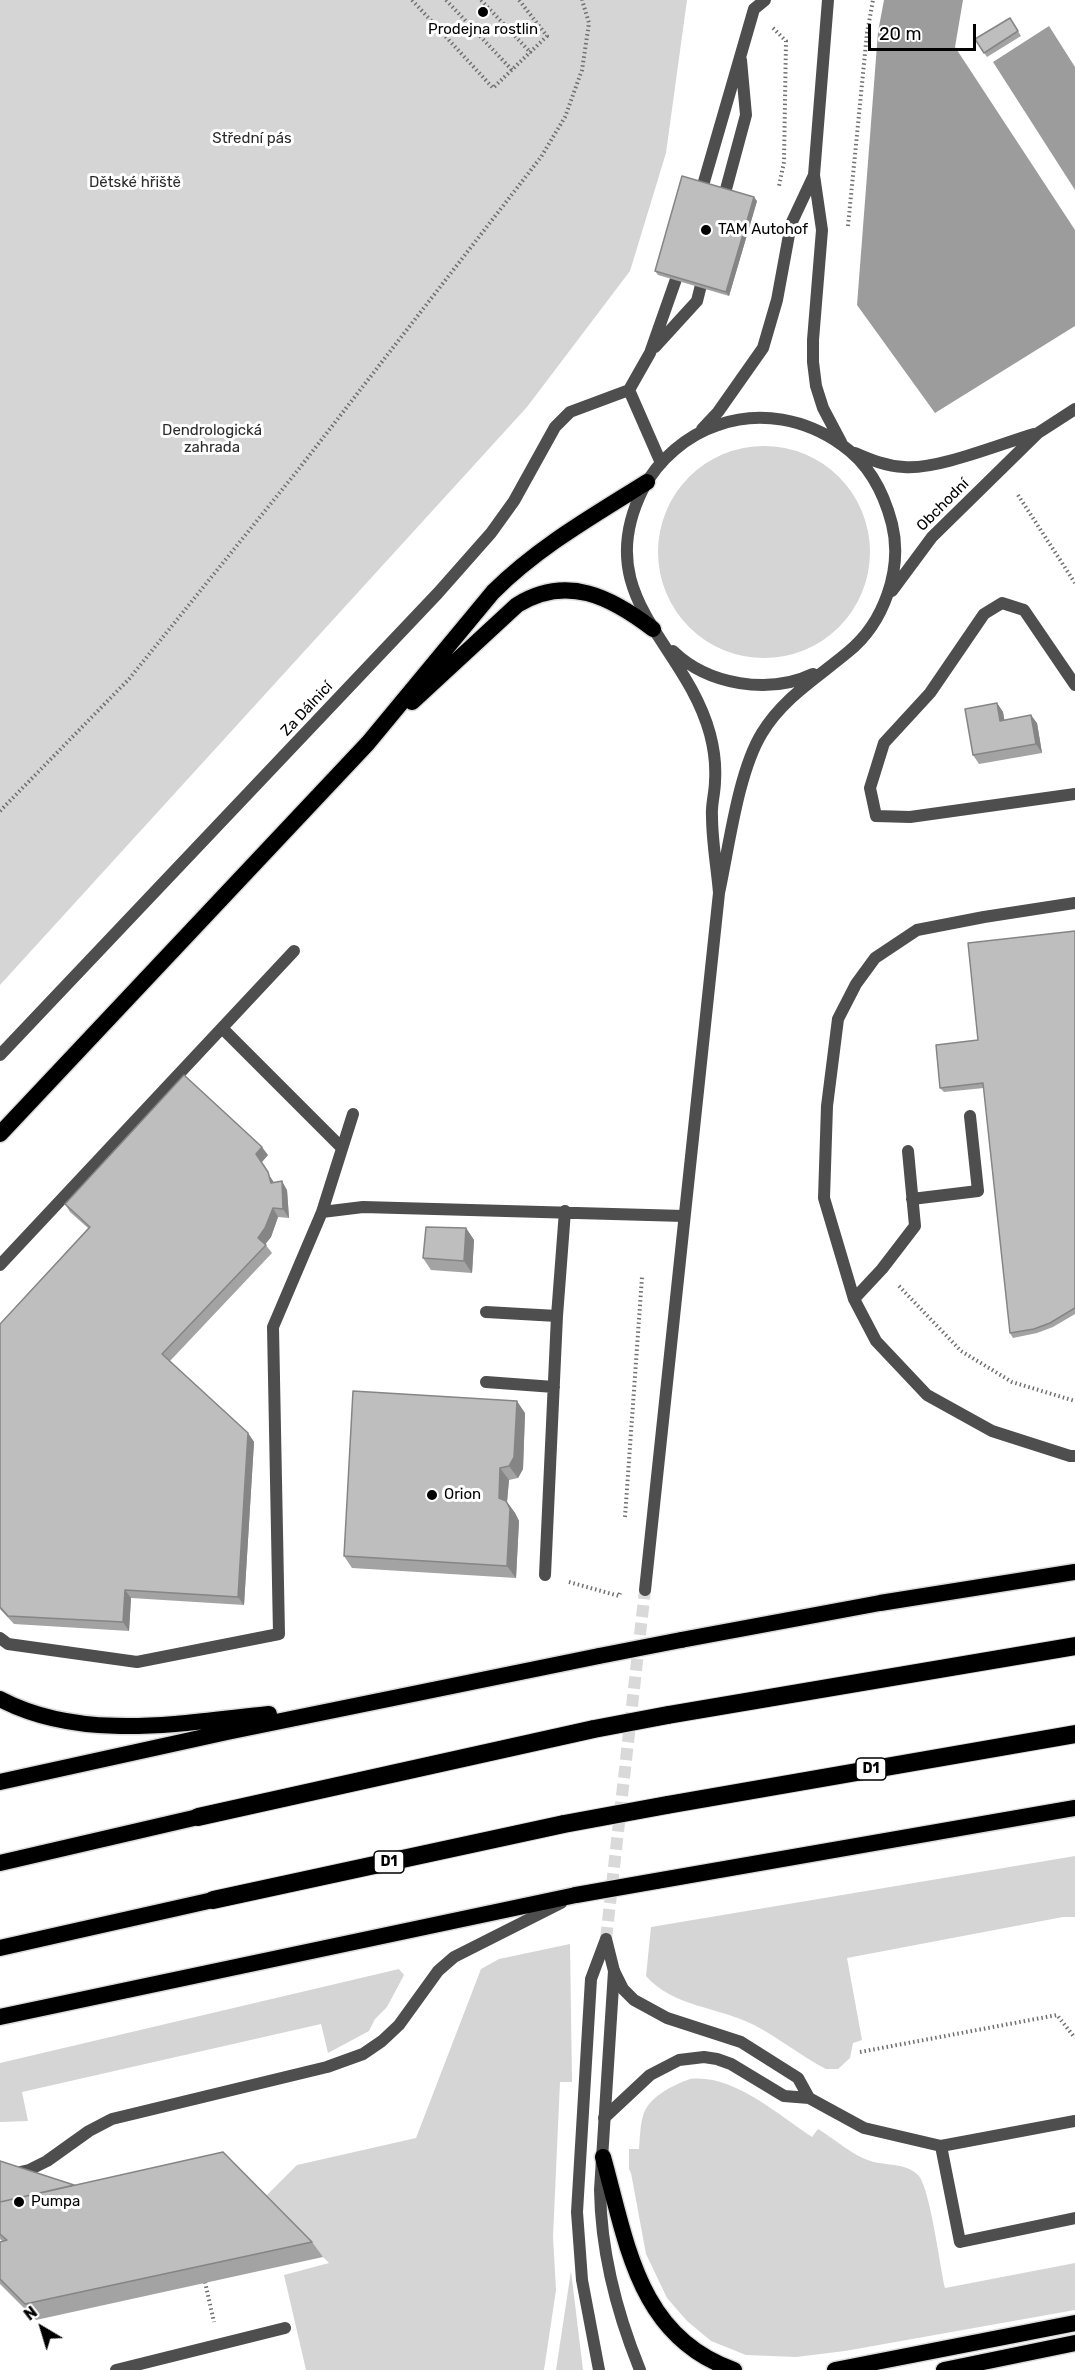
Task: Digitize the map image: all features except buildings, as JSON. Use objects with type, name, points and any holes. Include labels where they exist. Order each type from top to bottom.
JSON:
[{"type":"highway","points":[[368,743],[474,613],[513,571],[556,539],[646,482]]},
{"type":"highway","points":[[0,1134],[368,743],[517,605],[533,595],[551,590],[588,593],[626,609],[658,636]]},
{"type":"highway","points":[[0,1782],[599,1656],[880,1603],[1075,1572]]},
{"type":"highway","points":[[0,1863],[594,1729],[1075,1646]]},
{"type":"highway","points":[[0,1699],[14,1707],[47,1717],[88,1724],[141,1726],[354,1706]]},
{"type":"highway","name":"D1","points":[[0,1948],[564,1824],[1075,1734]]},
{"type":"highway","points":[[0,2017],[576,1895],[1075,1808]]},
{"type":"highway","points":[[603,2157],[636,2275],[647,2296],[669,2328],[684,2343],[699,2355],[734,2370]]},
{"type":"highway","points":[[835,2370],[1075,2323]]},
{"type":"highway","points":[[944,2370],[1075,2343]]},
{"type":"street","points":[[696,211],[754,9],[765,0]]},
{"type":"street","points":[[645,1590],[719,893],[742,787],[750,757],[762,733],[785,703],[860,641],[882,609],[894,567],[893,531],[882,495],[872,477],[847,448],[823,408],[816,386],[813,362],[822,230],[814,175],[828,0]]},
{"type":"street","points":[[720,213],[746,115],[740,53]]},
{"type":"street","points":[[719,893],[712,821],[716,779],[710,734],[686,679],[636,599],[627,560],[628,540],[631,520],[646,482],[675,449],[697,434],[718,412],[763,348],[777,300],[791,224],[814,175]]},
{"type":"street","points":[[661,463],[629,390],[650,352],[683,257]]},
{"type":"street","points":[[650,352],[697,301],[708,257]]},
{"type":"street","name":"Za Dálnicí","points":[[0,1055],[438,592],[491,533],[514,501],[555,427],[570,412],[629,390]]},
{"type":"street","name":"Obchodní","points":[[882,609],[897,582],[932,537],[1038,433],[1075,409]]},
{"type":"street","points":[[697,434],[732,421],[767,418],[805,425],[847,448]]},
{"type":"street","name":"Obchodní","points":[[847,448],[886,465],[906,468],[932,465],[1038,433]]},
{"type":"street","points":[[1075,685],[1024,610],[1002,603],[984,614],[930,693],[884,743],[870,788],[876,816],[910,817],[1075,794]]},
{"type":"street","points":[[658,636],[691,665],[709,674],[750,685],[791,681],[829,666]]},
{"type":"street","points":[[1075,903],[917,930],[875,958],[856,984],[838,1019],[828,1106],[824,1198],[855,1299],[876,1341],[927,1395],[992,1431],[1075,1456]]},
{"type":"street","points":[[0,1265],[294,951]]},
{"type":"street","points":[[222,1028],[342,1148]]},
{"type":"street","points":[[0,1638],[8,1644],[137,1662],[279,1634],[273,1327],[322,1212],[353,1114]]},
{"type":"street","points":[[912,1199],[978,1191],[970,1116]]},
{"type":"street","points":[[855,1299],[882,1269],[915,1226],[908,1150]]},
{"type":"street","points":[[322,1212],[363,1207],[684,1216]]},
{"type":"street","points":[[545,1575],[557,1316],[565,1211]]},
{"type":"street","points":[[486,1312],[557,1316]]},
{"type":"street","points":[[486,1382],[554,1387]]},
{"type":"street","points":[[0,2177],[29,2170],[47,2161],[89,2131],[112,2119],[327,2067],[363,2054],[399,2025],[438,1971],[454,1957],[576,1895]]},
{"type":"street","points":[[598,2370],[582,2280],[577,2200],[591,1979],[606,1940],[614,1971],[623,1989],[634,2000],[667,2018],[741,2042],[798,2078],[809,2098]]},
{"type":"street","points":[[614,1971],[600,2215],[607,2271],[622,2325],[640,2370]]},
{"type":"street","points":[[604,2118],[650,2075],[679,2060],[691,2058],[717,2059],[731,2064],[784,2096],[809,2098],[864,2128],[941,2146],[1075,2121]]},
{"type":"street","points":[[941,2146],[960,2242],[1075,2218]]},
{"type":"street","points":[[116,2370],[285,2328]]},
{"type":"path","points":[[412,0],[493,88],[547,36],[519,0]]},
{"type":"path","points":[[446,0],[512,70]]},
{"type":"path","points":[[481,0],[531,53]]},
{"type":"path","points":[[0,811],[129,679],[298,470],[541,157],[565,117],[582,70],[589,23],[582,0]]},
{"type":"path","points":[[847,234],[867,33],[873,0]]},
{"type":"path","points":[[754,9],[786,41],[784,162],[777,197]]},
{"type":"path","points":[[1018,495],[1075,583]]},
{"type":"path","points":[[882,1269],[960,1351],[1012,1382],[1075,1401]]},
{"type":"path","points":[[625,1525],[642,1277]]},
{"type":"path","points":[[585,1587],[620,1596],[620,1584]]},
{"type":"path","points":[[860,2052],[1057,2015],[1075,2038]]},
{"type":"green space","name":"Dendrologická zahrada","points":[[0,0],[687,0],[666,153],[630,271],[527,407],[0,985]]},
{"type":"green space","points":[[764,446],[785,448],[804,454],[823,464],[839,477],[852,493],[862,512],[868,531],[870,552],[868,573],[862,592],[852,611],[839,627],[823,640],[804,650],[785,656],[764,658],[743,656],[724,650],[705,640],[689,627],[676,611],[666,592],[660,573],[658,552],[660,531],[666,512],[676,493],[689,477],[705,464],[724,454],[743,448]]},
{"type":"green space","points":[[1075,1856],[1075,1917],[1063,1917],[847,1958],[862,2040],[853,2043],[850,2058],[838,2069],[826,2069],[754,2025],[669,1994],[646,1976],[651,1927]]},
{"type":"green space","points":[[570,1944],[572,2082],[560,2082],[553,2237],[556,2290],[544,2370],[306,2370],[284,2275],[329,2263],[264,2198],[297,2165],[416,2138],[481,1969],[499,1959]]},
{"type":"green space","points":[[399,1969],[404,1975],[387,2007],[375,2019],[369,2031],[328,2053],[321,2024],[22,2092],[28,2121],[0,2122],[0,2063]]},
{"type":"green space","points":[[690,2079],[706,2079],[738,2089],[812,2137],[818,2129],[867,2160],[914,2171],[927,2195],[945,2288],[1075,2263],[1075,2310],[845,2351],[796,2357],[746,2355],[711,2341],[687,2321],[667,2298],[646,2254],[629,2169],[629,2149],[639,2149],[641,2124],[650,2103],[662,2093]]},
{"type":"green space","points":[[571,2271],[583,2370],[556,2370]]},
{"type":"shaded area","points":[[884,0],[963,0],[955,47],[1075,230],[1075,326],[935,413],[857,305],[878,32]]},
{"type":"shaded area","points":[[1049,26],[1075,67],[1075,190],[993,62]]},
{"type":"tunnel","points":[[606,1939],[645,1590]]},
{"type":"place","name":"Prodejna rostlin","points":[[483,12]]},
{"type":"place","name":"TAM Autohof","points":[[706,230]]},
{"type":"place","name":"Orion","points":[[432,1495]]},
{"type":"place","name":"Pumpa","points":[[19,2202]]},
{"type":"park label","name":"Střední pás","points":[[252,139]]},
{"type":"park label","name":"Dětské hřiště","points":[[135,183]]}]
